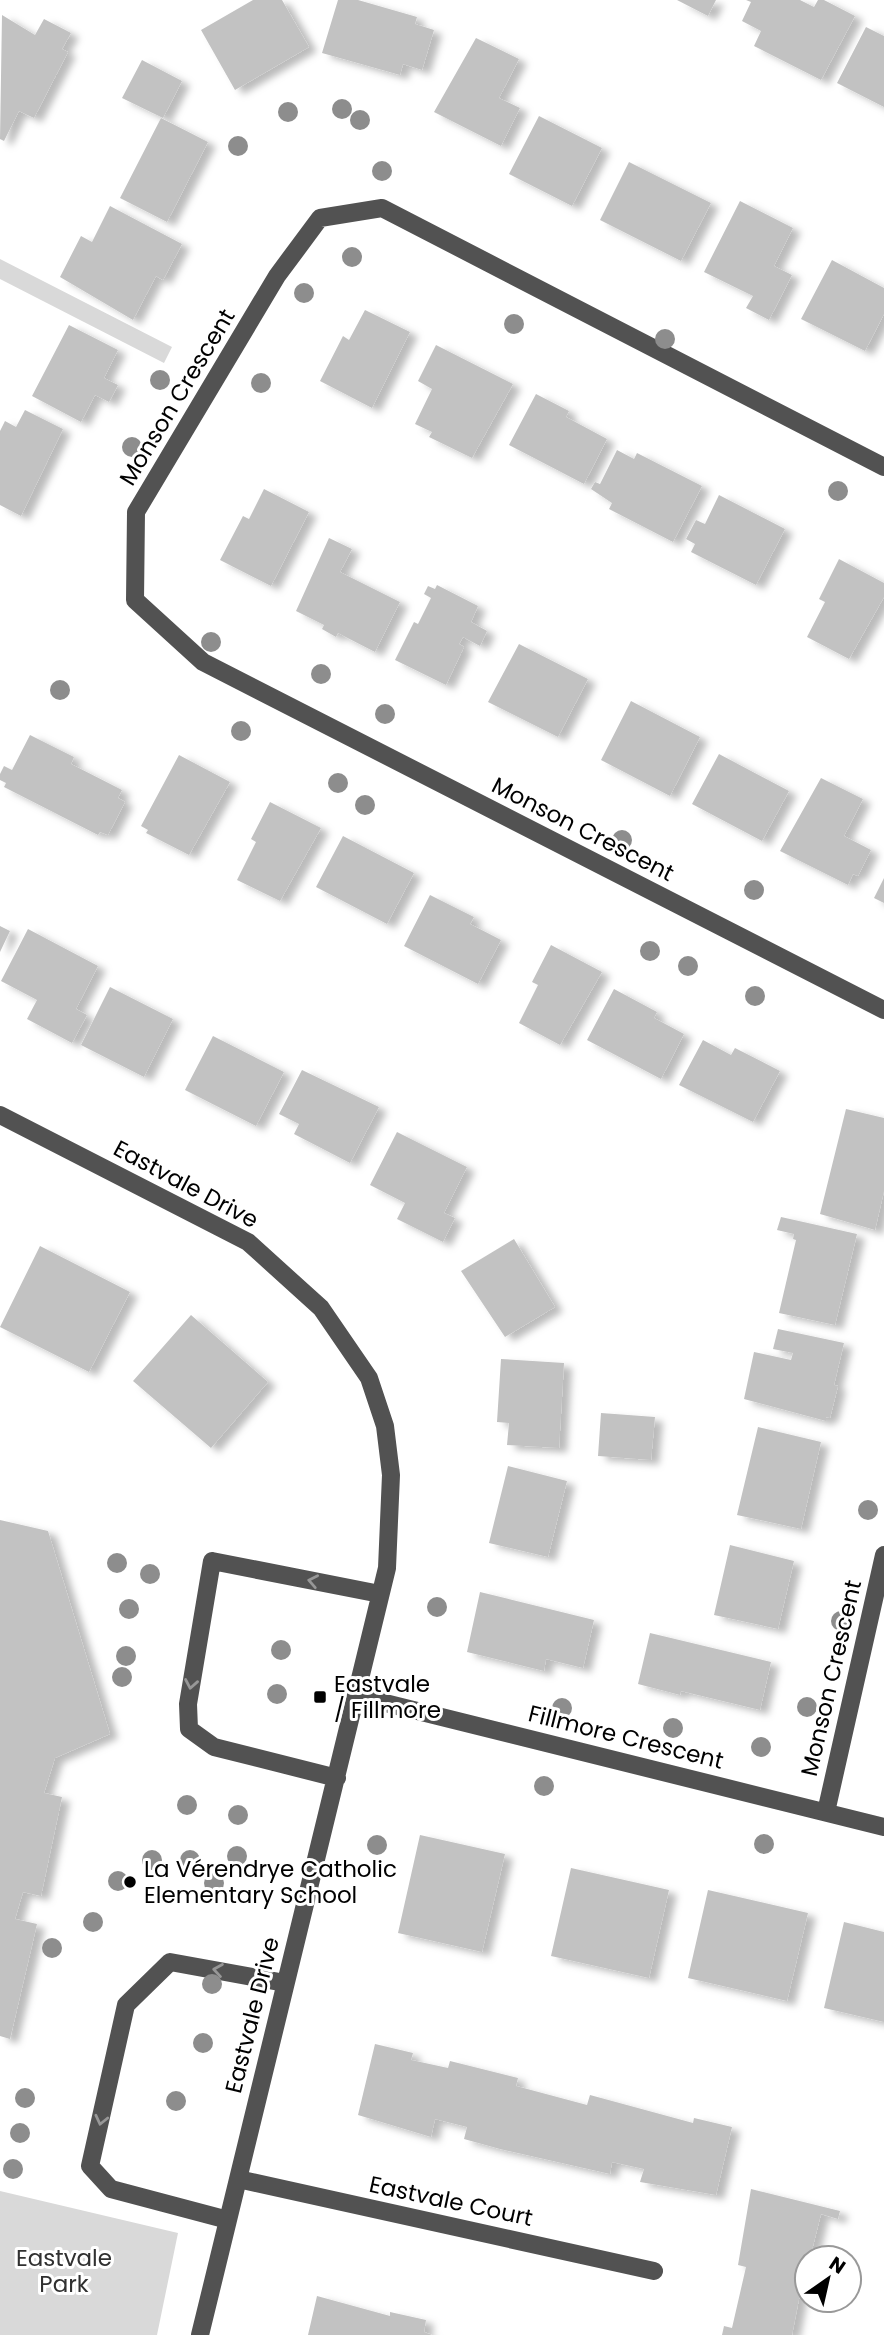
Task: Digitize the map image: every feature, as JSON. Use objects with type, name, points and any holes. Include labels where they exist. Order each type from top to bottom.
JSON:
[{"type":"street","name":"Monson Crescent","points":[[884,467],[382,208],[320,218],[277,276],[136,512],[135,600],[204,662],[884,1010]]},
{"type":"street","name":"Eastvale Drive","points":[[0,1115],[248,1242],[321,1308],[369,1378],[385,1426],[391,1475],[387,1568],[200,2335]]},
{"type":"street","name":"Monson Crescent","points":[[826,1812],[884,1555]]},
{"type":"street","points":[[337,1778],[214,1747],[189,1729],[188,1704],[212,1561],[380,1594]]},
{"type":"street","name":"Fillmore Crescent","points":[[357,1696],[884,1827]]},
{"type":"street","points":[[228,2220],[111,2189],[90,2166],[126,2005],[170,1962],[285,1983]]},
{"type":"street","name":"Eastvale Court","points":[[238,2179],[654,2270]]},
{"type":"green space","points":[[0,259],[172,347],[164,363],[0,279]]},
{"type":"green space","name":"Eastvale Park","points":[[0,2191],[178,2233],[157,2335],[0,2335]]},
{"type":"building","points":[[253,0],[282,0],[309,47],[235,90],[201,30]]},
{"type":"building","points":[[338,0],[358,0],[417,17],[415,24],[434,30],[422,70],[403,64],[400,75],[322,53]]},
{"type":"building","points":[[677,0],[716,0],[708,16]]},
{"type":"building","points":[[746,0],[800,0],[814,7],[818,0],[824,0],[855,16],[821,80],[754,46],[761,31],[742,21],[751,2]]},
{"type":"building","points":[[2,15],[35,35],[44,19],[71,33],[62,49],[68,52],[34,118],[19,111],[4,141],[0,139]]},
{"type":"building","points":[[866,27],[884,36],[884,107],[837,83]]},
{"type":"building","points":[[476,38],[519,59],[499,98],[520,108],[501,146],[434,112]]},
{"type":"building","points":[[142,60],[182,81],[163,118],[122,98]]},
{"type":"building","points":[[539,116],[602,148],[572,206],[509,174]]},
{"type":"building","points":[[161,118],[208,142],[167,222],[120,198]]},
{"type":"building","points":[[629,162],[711,203],[681,261],[600,220]]},
{"type":"building","points":[[740,201],[793,228],[774,266],[792,275],[769,320],[746,308],[753,296],[704,272]]},
{"type":"building","points":[[110,206],[182,244],[163,280],[156,276],[133,320],[60,277],[81,236],[92,242]]},
{"type":"building","points":[[832,260],[884,288],[884,314],[865,351],[801,319]]},
{"type":"building","points":[[365,310],[410,332],[372,408],[320,381],[343,336],[349,340]]},
{"type":"building","points":[[69,325],[118,350],[104,378],[118,385],[109,402],[95,395],[81,422],[32,396]]},
{"type":"building","points":[[436,345],[513,384],[472,458],[429,437],[432,432],[415,424],[432,389],[418,381]]},
{"type":"building","points":[[536,394],[569,411],[566,417],[607,439],[584,484],[509,445]]},
{"type":"building","points":[[25,410],[63,429],[21,516],[0,505],[0,431],[5,421],[16,427]]},
{"type":"building","points":[[617,450],[634,459],[637,453],[702,486],[673,542],[609,509],[612,503],[591,489],[595,482],[600,484]]},
{"type":"building","points":[[264,489],[309,512],[271,586],[220,560],[243,516],[249,519]]},
{"type":"building","points":[[719,495],[785,529],[756,585],[691,552],[695,544],[686,539],[696,520],[705,524]]},
{"type":"building","points":[[329,538],[352,549],[340,572],[400,602],[375,652],[338,633],[336,637],[322,629],[324,625],[296,611]]},
{"type":"building","points":[[839,559],[884,583],[884,597],[849,659],[807,637],[825,602],[819,599]]},
{"type":"building","points":[[437,585],[478,606],[471,622],[487,631],[480,646],[463,637],[459,644],[464,647],[446,685],[395,660],[414,622],[418,624],[431,598],[424,594],[428,586],[435,589]]},
{"type":"building","points":[[519,644],[588,679],[558,737],[488,702]]},
{"type":"building","points":[[631,701],[700,737],[670,796],[601,760]]},
{"type":"building","points":[[30,735],[74,757],[71,764],[122,790],[118,798],[125,802],[108,835],[100,832],[98,835],[4,787],[6,783],[0,780],[0,774],[4,766],[12,770]]},
{"type":"building","points":[[719,754],[789,791],[762,841],[692,804]]},
{"type":"building","points":[[179,755],[230,782],[189,855],[146,833],[148,830],[141,826]]},
{"type":"building","points":[[821,778],[863,799],[844,836],[871,850],[858,876],[853,874],[848,885],[780,851]]},
{"type":"building","points":[[270,802],[321,828],[280,901],[237,880],[256,842],[251,839]]},
{"type":"building","points":[[343,836],[414,873],[387,924],[316,887]]},
{"type":"building","points":[[884,878],[884,903],[874,898]]},
{"type":"building","points":[[430,895],[474,917],[470,924],[501,940],[478,984],[404,946]]},
{"type":"building","points":[[0,926],[10,931],[0,952]]},
{"type":"building","points":[[28,929],[98,966],[76,1009],[87,1015],[72,1043],[27,1019],[37,1000],[1,981]]},
{"type":"building","points":[[551,945],[602,972],[560,1045],[519,1023],[538,985],[532,982]]},
{"type":"building","points":[[110,987],[173,1019],[144,1077],[81,1045]]},
{"type":"building","points":[[614,989],[657,1012],[654,1018],[684,1034],[661,1079],[587,1040]]},
{"type":"building","points":[[213,1036],[284,1072],[256,1126],[185,1090]]},
{"type":"building","points":[[703,1040],[731,1055],[735,1048],[780,1071],[753,1122],[679,1085]]},
{"type":"building","points":[[302,1070],[379,1107],[350,1163],[294,1134],[299,1124],[279,1114]]},
{"type":"building","points":[[846,1109],[884,1118],[884,1191],[875,1230],[820,1214]]},
{"type":"building","points":[[397,1132],[467,1167],[444,1213],[455,1218],[443,1242],[397,1219],[405,1203],[370,1185]]},
{"type":"building","points":[[781,1217],[857,1234],[835,1325],[779,1313],[796,1240],[793,1239],[794,1234],[777,1230]]},
{"type":"building","points":[[514,1239],[555,1307],[505,1337],[461,1271]]},
{"type":"building","points":[[40,1246],[130,1292],[89,1372],[0,1327]]},
{"type":"building","points":[[191,1315],[268,1382],[211,1448],[133,1381]]},
{"type":"building","points":[[778,1329],[844,1343],[834,1385],[838,1386],[830,1418],[826,1417],[826,1421],[744,1399],[754,1352],[791,1360],[793,1353],[773,1349]]},
{"type":"building","points":[[501,1359],[564,1363],[559,1448],[507,1445],[509,1423],[497,1422]]},
{"type":"building","points":[[601,1413],[655,1417],[651,1460],[598,1456]]},
{"type":"building","points":[[758,1427],[821,1442],[801,1529],[737,1515]]},
{"type":"building","points":[[508,1466],[567,1481],[548,1557],[489,1543]]},
{"type":"building","points":[[0,1520],[48,1531],[110,1734],[55,1758],[44,1793],[62,1797],[41,1896],[23,1892],[15,1919],[37,1924],[10,2039],[0,2036]]},
{"type":"building","points":[[730,1545],[794,1561],[778,1629],[714,1615]]},
{"type":"building","points":[[480,1592],[594,1620],[583,1668],[546,1659],[544,1671],[467,1652]]},
{"type":"building","points":[[650,1633],[771,1662],[760,1710],[681,1691],[680,1695],[638,1684]]},
{"type":"building","points":[[420,1835],[505,1854],[482,1952],[398,1933]]},
{"type":"building","points":[[571,1868],[669,1890],[649,1978],[551,1956]]},
{"type":"building","points":[[708,1890],[808,1913],[787,2001],[688,1978]]},
{"type":"building","points":[[844,1922],[884,1932],[884,2022],[824,2008]]},
{"type":"building","points":[[375,2044],[413,2053],[411,2060],[448,2068],[450,2061],[518,2078],[516,2086],[587,2105],[590,2095],[693,2123],[694,2118],[732,2127],[716,2195],[640,2182],[644,2169],[612,2162],[610,2174],[500,2149],[464,2139],[467,2127],[435,2119],[431,2137],[358,2115]]},
{"type":"building","points":[[751,2189],[840,2211],[838,2219],[821,2214],[814,2244],[793,2244],[793,2314],[796,2314],[792,2335],[722,2335],[724,2326],[732,2328],[746,2267],[738,2265]]},
{"type":"building","points":[[317,2296],[390,2316],[390,2312],[426,2320],[424,2332],[432,2335],[308,2335]]},
{"type":"place","name":"Eastvale / Fillmore","points":[[320,1697]]},
{"type":"place","name":"La Vérendrye Catholic Elementary School","points":[[130,1882]]}]
